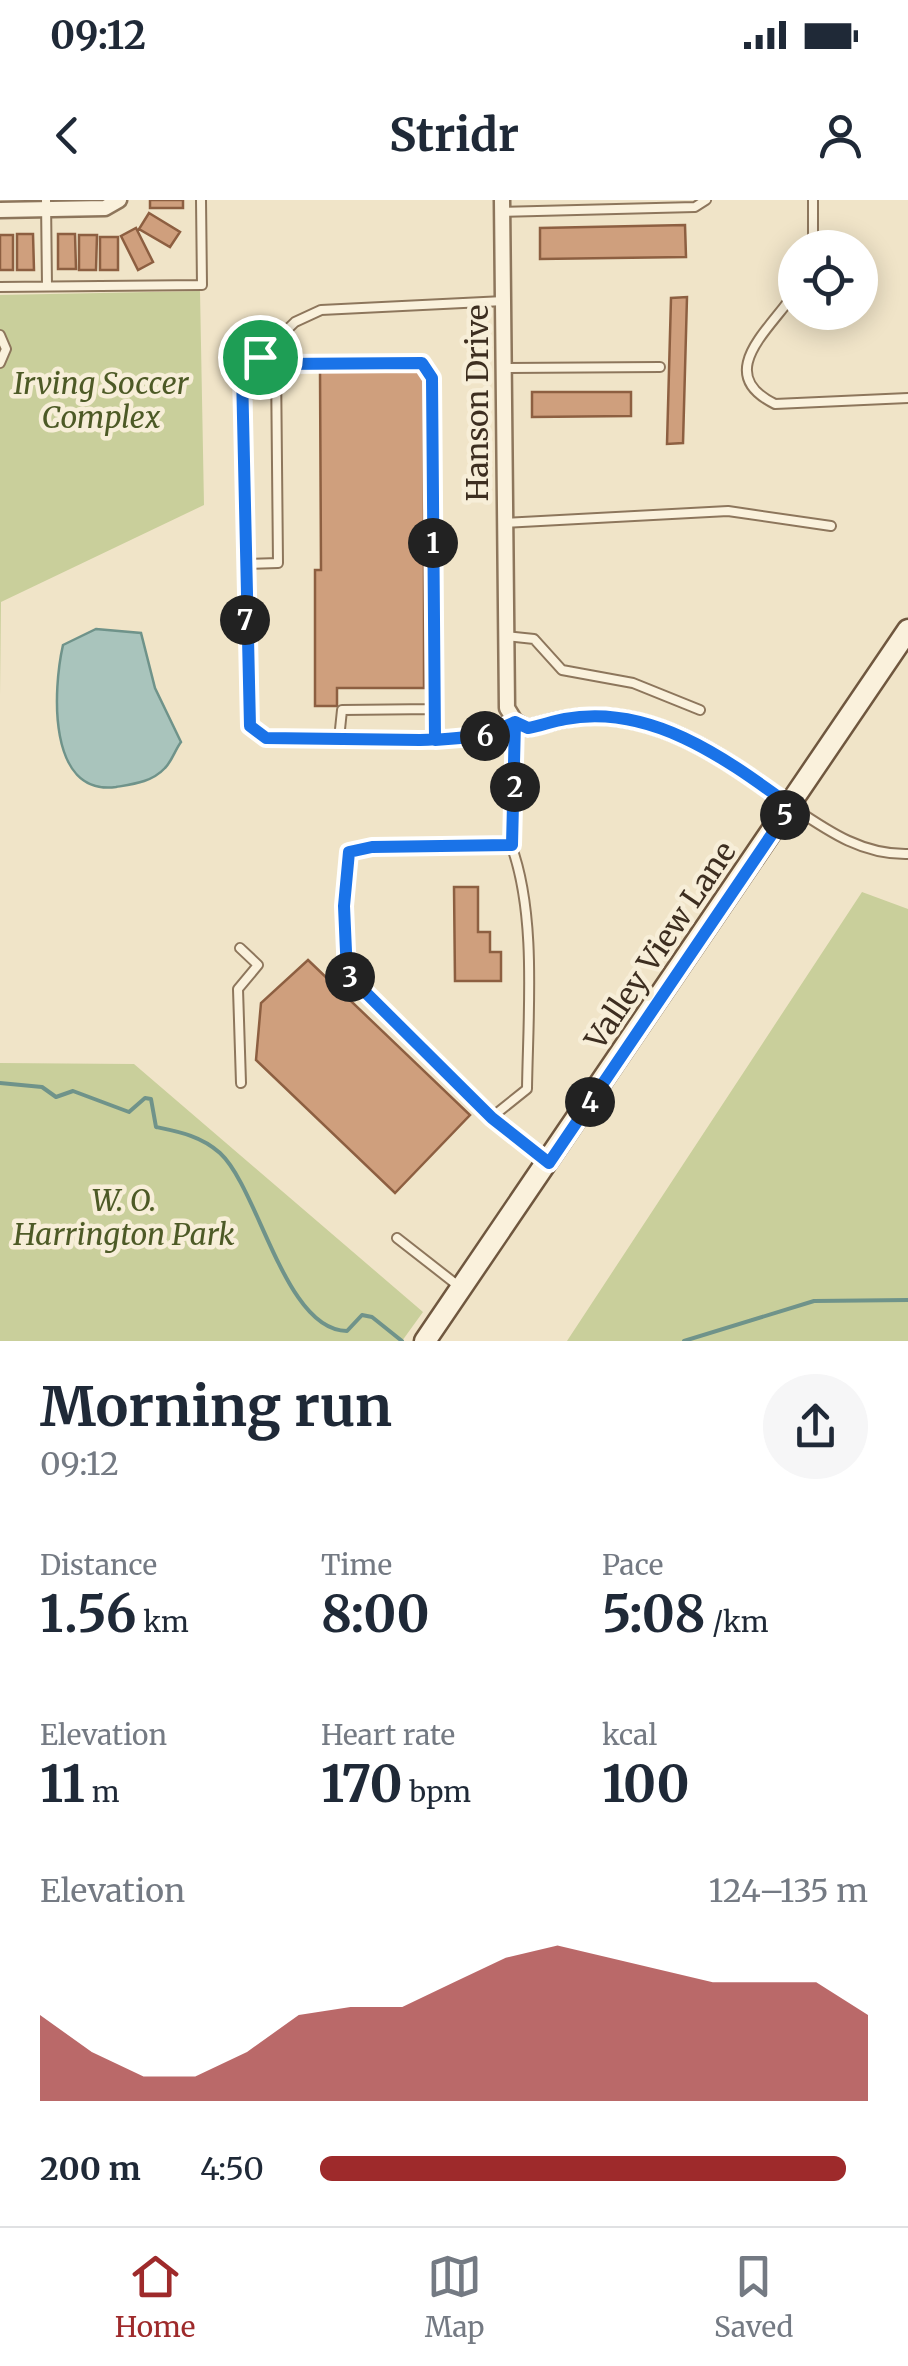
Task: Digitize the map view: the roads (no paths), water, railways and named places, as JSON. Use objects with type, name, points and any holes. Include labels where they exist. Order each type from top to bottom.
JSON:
[{"type":"main road","name":"Valley View Lane","points":[[425,1341],[908,630]]},
{"type":"street","points":[[0,210],[118,203]]},
{"type":"street","name":"Hanson Drive","points":[[502,206],[505,636],[507,708],[515,722]]},
{"type":"street","points":[[515,722],[528,728],[566,718],[625,720],[667,731],[722,758],[791,806]]},
{"type":"lane","points":[[0,287],[202,284],[201,200]]},
{"type":"lane","points":[[523,200],[523,211]]},
{"type":"lane","points":[[560,200],[560,210]]},
{"type":"lane","points":[[502,206],[523,211],[695,208],[706,200]]},
{"type":"lane","points":[[812,200],[813,230]]},
{"type":"lane","points":[[46,205],[47,286]]},
{"type":"lane","points":[[492,1117],[527,1089],[528,1008],[522,889],[512,845],[515,722],[486,736],[435,740],[266,738],[250,726],[242,373],[295,322],[321,310],[504,301]]},
{"type":"lane","points":[[778,315],[748,355],[746,380],[756,394],[774,404],[908,398]]},
{"type":"lane","points":[[0,335],[6,350],[0,363]]},
{"type":"lane","points":[[260,357],[276,364],[422,363],[432,378],[435,740]]},
{"type":"lane","points":[[244,564],[278,564],[276,364]]},
{"type":"lane","points":[[504,368],[660,368]]},
{"type":"lane","points":[[505,522],[728,510],[831,526]]},
{"type":"lane","points":[[505,636],[534,640],[562,670],[632,683],[700,710]]},
{"type":"lane","points":[[339,739],[342,710],[434,709]]},
{"type":"lane","points":[[791,806],[872,852],[908,854]]},
{"type":"lane","points":[[512,845],[372,847],[349,852],[344,906],[347,974],[492,1117],[549,1163]]},
{"type":"lane","points":[[240,948],[258,965],[238,989],[241,1083]]},
{"type":"lane","points":[[397,1238],[460,1288]]},
{"type":"water","points":[[96,629],[141,633],[155,688],[181,742],[165,768],[142,782],[116,787],[94,785],[77,775],[66,758],[57,712],[63,645]]},
{"type":"waterway","points":[[0,1083],[42,1087],[56,1097],[73,1091],[129,1112],[145,1098],[151,1099],[156,1127],[205,1142],[234,1171],[275,1256],[306,1308],[325,1325],[347,1331],[362,1315],[372,1317],[402,1341]]},
{"type":"waterway","points":[[684,1341],[814,1301],[908,1300]]},
{"type":"park label","name":"Irving Soccer Complex","points":[[101,400]]},
{"type":"park label","name":"W. O. Harrington Park","points":[[124,1217]]}]
